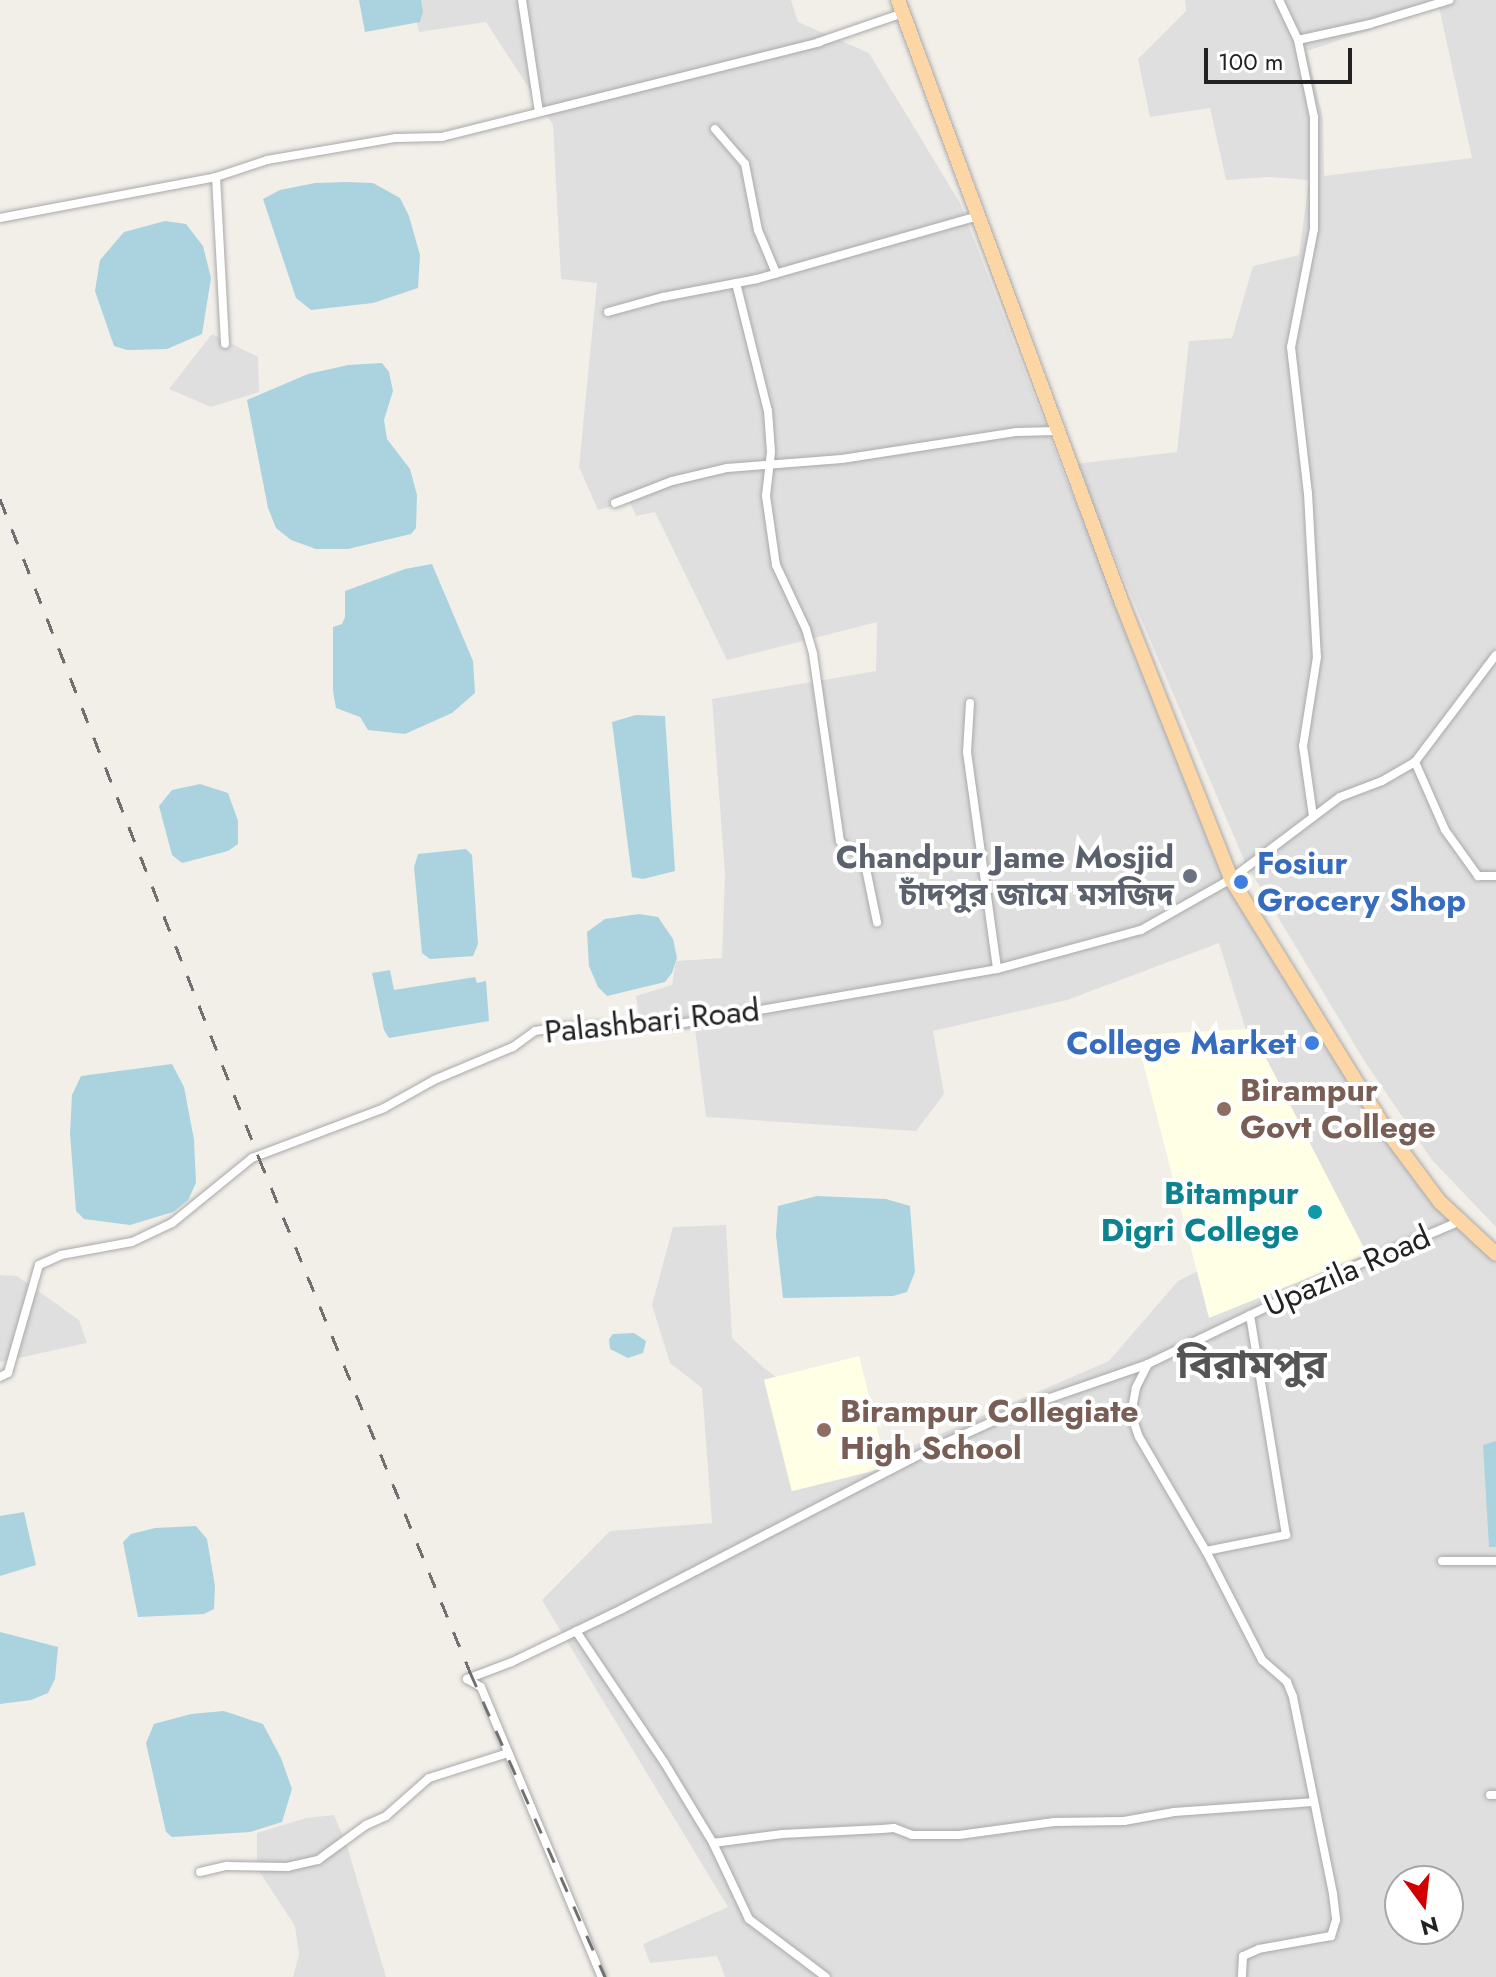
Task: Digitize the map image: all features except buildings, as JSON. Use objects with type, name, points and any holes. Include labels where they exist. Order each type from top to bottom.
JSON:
[{"type":"main road","points":[[901,6],[1057,431],[1231,879],[1384,1127],[1440,1202],[1496,1254]]},
{"type":"street","points":[[522,0],[539,112]]},
{"type":"street","points":[[1279,0],[1298,40],[1314,117],[1314,229],[1291,347],[1308,493],[1317,657],[1303,746],[1313,816]]},
{"type":"street","points":[[1298,40],[1370,24],[1449,0]]},
{"type":"street","points":[[0,218],[216,177],[267,160],[396,138],[442,137],[819,42],[901,6]]},
{"type":"street","points":[[715,129],[745,164],[758,230],[776,273]]},
{"type":"street","points":[[216,177],[225,344]]},
{"type":"street","points":[[608,312],[776,273],[978,216]]},
{"type":"street","points":[[736,283],[768,411],[771,452],[766,496],[776,565],[806,629],[813,654],[840,841],[849,850],[862,849],[877,922]]},
{"type":"street","points":[[615,503],[700,473],[882,454],[1017,432],[1057,431]]},
{"type":"street","points":[[1496,655],[1415,762],[1445,830],[1478,876],[1496,876]]},
{"type":"street","points":[[970,703],[967,752],[997,969]]},
{"type":"street","name":"Palashbari Road","points":[[0,1377],[8,1373],[39,1265],[61,1255],[132,1242],[172,1223],[214,1185],[252,1158],[384,1108],[434,1080],[513,1047],[535,1031],[679,1024],[997,969],[1141,930],[1231,879],[1340,797],[1382,781],[1415,762]]},
{"type":"street","name":"Upazila Road","points":[[508,1753],[481,1687],[467,1679],[576,1631],[936,1447],[1027,1406],[1148,1364],[1460,1221]]},
{"type":"street","points":[[1206,1551],[1286,1535],[1250,1315]]},
{"type":"street","points":[[1148,1364],[1136,1388],[1131,1414],[1148,1455],[1206,1551],[1262,1660],[1287,1682],[1293,1697],[1333,1894],[1336,1927],[1324,1939],[1259,1949],[1243,1956],[1242,1977]]},
{"type":"street","points":[[1442,1561],[1496,1561]]},
{"type":"street","points":[[576,1631],[664,1762],[713,1843],[749,1919],[826,1977]]},
{"type":"street","points":[[200,1872],[227,1866],[287,1867],[318,1860],[366,1825],[386,1816],[429,1778],[508,1753],[602,1977]]},
{"type":"street","points":[[713,1843],[782,1834],[894,1828],[912,1835],[959,1835],[1054,1822],[1124,1821],[1174,1812],[1312,1802]]},
{"type":"shaded area","points":[[411,0],[791,0],[798,22],[869,53],[960,203],[1067,482],[1246,896],[1348,1066],[1455,1211],[1496,1251],[1496,1977],[725,1977],[717,1956],[650,1963],[643,1944],[728,1907],[542,1600],[610,1531],[712,1523],[702,1388],[670,1363],[652,1305],[673,1227],[726,1225],[732,1338],[764,1368],[887,1457],[1109,1361],[1178,1281],[1304,1218],[1219,943],[1067,1000],[933,1031],[944,1094],[916,1131],[706,1117],[695,1029],[642,1032],[636,996],[672,985],[676,961],[722,958],[725,874],[712,699],[876,671],[877,622],[727,660],[655,512],[636,516],[630,502],[598,510],[579,467],[597,283],[561,279],[553,125],[486,22],[419,32]]},
{"type":"shaded area","points":[[1185,0],[1496,0],[1496,1227],[1432,1160],[1365,1062],[1245,862],[1075,464],[1177,452],[1189,341],[1232,338],[1253,266],[1299,255],[1309,180],[1269,177],[1226,180],[1210,108],[1150,117],[1138,59],[1186,11]],"holes":[[[1439,7],[1472,158],[1324,176],[1323,118],[1307,51]]]},
{"type":"shaded area","points":[[212,334],[258,357],[259,392],[211,407],[169,389]]},
{"type":"shaded area","name":"Birampur Govt College","points":[[1251,1029],[1367,1254],[1209,1318],[1136,1035]]},
{"type":"shaded area","points":[[0,1275],[17,1276],[79,1320],[87,1343],[0,1362]]},
{"type":"shaded area","name":"Birampur Collegiate High School","points":[[859,1356],[887,1468],[792,1491],[764,1380]]},
{"type":"shaded area","points":[[334,1815],[347,1846],[386,1977],[293,1977],[299,1955],[295,1926],[257,1868],[257,1833],[306,1818]]},
{"type":"water","points":[[359,0],[421,0],[423,11],[420,22],[365,32]]},
{"type":"water","points":[[315,183],[373,183],[400,198],[409,216],[420,255],[418,288],[373,303],[311,310],[296,298],[263,199],[280,190]]},
{"type":"water","points":[[165,221],[186,224],[203,246],[211,278],[202,334],[167,349],[127,350],[114,346],[95,291],[100,260],[124,232]]},
{"type":"water","points":[[382,363],[389,372],[393,391],[384,420],[387,439],[410,469],[417,495],[416,528],[411,534],[348,549],[316,549],[291,540],[276,528],[268,508],[247,400],[308,374],[348,365]]},
{"type":"water","points":[[432,564],[473,661],[475,693],[452,713],[405,734],[368,730],[360,717],[336,708],[333,691],[333,627],[342,624],[345,617],[345,591],[405,569]]},
{"type":"water","points":[[636,715],[665,716],[675,871],[643,879],[632,877],[612,722]]},
{"type":"water","points":[[200,784],[228,793],[238,821],[238,844],[228,851],[182,863],[172,855],[159,806],[172,790]]},
{"type":"water","points":[[466,849],[472,855],[478,944],[473,956],[430,959],[422,953],[414,867],[418,854]]},
{"type":"water","points":[[639,914],[658,917],[673,939],[677,958],[672,973],[665,982],[607,996],[598,987],[589,966],[587,932],[605,919]]},
{"type":"water","points":[[390,970],[394,990],[475,977],[477,983],[486,981],[489,1021],[389,1038],[384,1030],[372,973]]},
{"type":"water","points":[[172,1064],[184,1087],[194,1140],[196,1183],[188,1200],[173,1212],[130,1225],[84,1219],[76,1211],[70,1134],[72,1095],[81,1076]]},
{"type":"water","points":[[817,1196],[886,1199],[910,1206],[915,1272],[907,1292],[893,1296],[783,1298],[776,1235],[778,1206]]},
{"type":"water","points":[[634,1333],[646,1341],[643,1353],[628,1358],[610,1349],[609,1339],[613,1334]]},
{"type":"water","points":[[1496,1441],[1496,1547],[1489,1547],[1483,1445]]},
{"type":"water","points":[[24,1512],[36,1565],[0,1576],[0,1516]]},
{"type":"water","points":[[196,1526],[207,1539],[215,1586],[214,1609],[204,1614],[138,1617],[123,1542],[131,1534],[155,1528]]},
{"type":"water","points":[[0,1632],[58,1647],[55,1679],[48,1693],[31,1700],[0,1704]]},
{"type":"water","points":[[224,1711],[263,1724],[281,1758],[292,1789],[282,1822],[250,1832],[172,1837],[166,1832],[146,1743],[154,1724],[191,1714]]},
{"type":"railway","points":[[0,499],[259,1158],[470,1672],[605,1977]]},
{"type":"place","name":"Chandpur Jame Mosjid চাঁদপুর জামে মসজিদ","points":[[1190,876]]},
{"type":"place","name":"Fosiur Grocery Shop","points":[[1241,882]]},
{"type":"place","name":"College Market","points":[[1312,1043]]},
{"type":"place","name":"Birampur Govt College","points":[[1224,1109]]},
{"type":"place","name":"Bitampur Digri College","points":[[1315,1212]]},
{"type":"place","name":"Birampur Collegiate High School","points":[[824,1430]]},
{"type":"district","name":"বিরামপুর","points":[[1252,1364]]}]
